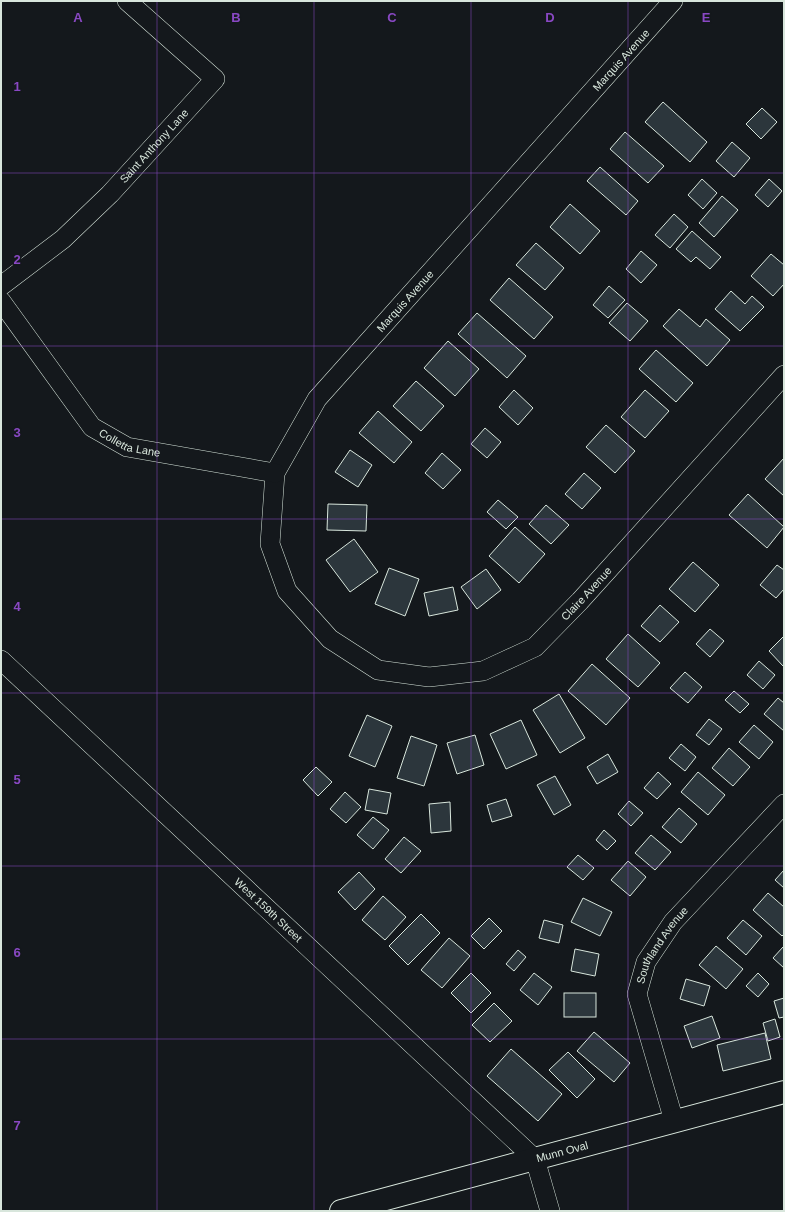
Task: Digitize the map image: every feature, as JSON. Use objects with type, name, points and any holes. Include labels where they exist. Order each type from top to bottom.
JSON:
[{"type":"street","name":"Saint Anthony Lane","points":[[1,286],[62,239],[110,194],[215,79],[127,1]]},
{"type":"street","name":"Marquis Avenue","points":[[330,639],[287,591],[270,544],[275,473],[317,399],[673,1]]},
{"type":"street","name":"Colletta Lane","points":[[1,301],[92,427],[127,447],[275,473]]},
{"type":"street","name":"Claire Avenue","points":[[330,639],[378,670],[429,677],[483,671],[535,647],[580,601],[784,375]]},
{"type":"street","name":"West 159th Street","points":[[3,666],[536,1159]]},
{"type":"street","name":"Southland Avenue","points":[[674,1121],[637,994],[646,962],[673,922],[784,804]]},
{"type":"street","name":"Munn Oval","points":[[341,1211],[784,1092]]},
{"type":"street","points":[[536,1159],[550,1211]]},
{"type":"building","points":[[663,102],[707,142],[690,162],[645,122]]},
{"type":"building","points":[[762,108],[777,122],[761,139],[746,124]]},
{"type":"building","points":[[625,132],[664,166],[648,183],[610,149]]},
{"type":"building","points":[[732,142],[750,158],[734,177],[716,161]]},
{"type":"building","points":[[600,167],[638,201],[626,215],[587,181]]},
{"type":"building","points":[[702,179],[717,193],[703,209],[688,195]]},
{"type":"building","points":[[769,179],[782,191],[768,207],[755,195]]},
{"type":"building","points":[[722,196],[738,210],[714,237],[699,223]]},
{"type":"building","points":[[570,204],[600,231],[580,254],[550,227]]},
{"type":"building","points":[[674,214],[688,227],[670,248],[655,235]]},
{"type":"building","points":[[692,231],[721,257],[710,269],[696,257],[691,262],[676,249]]},
{"type":"building","points":[[536,243],[564,268],[545,290],[516,265]]},
{"type":"building","points":[[641,251],[657,265],[641,283],[626,269]]},
{"type":"building","points":[[771,254],[784,265],[784,284],[773,296],[751,276]]},
{"type":"building","points":[[509,278],[553,317],[534,339],[490,300]]},
{"type":"building","points":[[609,286],[625,300],[608,318],[593,305]]},
{"type":"building","points":[[731,291],[745,304],[752,296],[764,307],[740,331],[715,309]]},
{"type":"building","points":[[627,303],[648,321],[630,341],[609,323]]},
{"type":"building","points":[[679,309],[700,327],[706,319],[730,340],[707,366],[663,326]]},
{"type":"building","points":[[477,313],[526,356],[507,378],[458,334]]},
{"type":"building","points":[[448,341],[479,369],[455,396],[424,368]]},
{"type":"building","points":[[656,350],[693,383],[676,402],[639,369]]},
{"type":"building","points":[[416,381],[444,406],[421,431],[393,406]]},
{"type":"building","points":[[514,390],[533,408],[518,425],[499,407]]},
{"type":"building","points":[[645,390],[669,411],[645,438],[621,417]]},
{"type":"building","points":[[378,411],[412,442],[394,463],[359,433]]},
{"type":"building","points":[[606,425],[635,451],[615,473],[586,447]]},
{"type":"building","points":[[485,428],[501,442],[487,458],[471,444]]},
{"type":"building","points":[[350,450],[372,465],[358,487],[335,472]]},
{"type":"building","points":[[442,453],[461,470],[443,489],[425,473]]},
{"type":"building","points":[[784,458],[784,496],[765,479]]},
{"type":"building","points":[[584,473],[601,488],[582,509],[565,494]]},
{"type":"building","points":[[748,494],[784,527],[767,548],[729,515]]},
{"type":"building","points":[[498,500],[518,517],[506,529],[487,512]]},
{"type":"building","points":[[328,504],[367,505],[366,531],[327,530]]},
{"type":"building","points":[[546,505],[569,525],[551,544],[529,524]]},
{"type":"building","points":[[515,527],[545,554],[519,583],[489,556]]},
{"type":"building","points":[[354,539],[378,572],[350,592],[326,560]]},
{"type":"building","points":[[693,562],[719,585],[695,612],[669,589]]},
{"type":"building","points":[[777,565],[784,570],[784,589],[776,598],[760,585]]},
{"type":"building","points":[[389,568],[419,579],[405,616],[375,604]]},
{"type":"building","points":[[486,569],[501,590],[477,609],[461,587]]},
{"type":"building","points":[[453,587],[458,610],[429,616],[424,593]]},
{"type":"building","points":[[660,605],[679,622],[660,642],[641,626]]},
{"type":"building","points":[[710,629],[724,641],[710,657],[696,644]]},
{"type":"building","points":[[628,634],[660,663],[638,687],[606,659]]},
{"type":"building","points":[[784,636],[784,665],[783,666],[769,651]]},
{"type":"building","points":[[759,661],[775,675],[763,689],[747,675]]},
{"type":"building","points":[[592,664],[630,698],[606,725],[568,691]]},
{"type":"building","points":[[685,672],[702,687],[688,703],[670,688]]},
{"type":"building","points":[[734,691],[749,704],[740,713],[725,700]]},
{"type":"building","points":[[559,694],[585,738],[560,753],[533,710]]},
{"type":"building","points":[[778,698],[784,703],[784,731],[764,714]]},
{"type":"building","points":[[367,715],[392,726],[375,767],[349,756]]},
{"type":"building","points":[[709,719],[722,729],[709,745],[696,735]]},
{"type":"building","points":[[521,720],[537,755],[506,769],[490,734]]},
{"type":"building","points":[[754,725],[773,742],[759,759],[739,742]]},
{"type":"building","points":[[475,735],[484,765],[457,774],[447,743]]},
{"type":"building","points":[[411,736],[437,745],[424,786],[397,778]]},
{"type":"building","points":[[681,744],[696,757],[685,771],[669,758]]},
{"type":"building","points":[[729,748],[750,767],[733,786],[712,768]]},
{"type":"building","points":[[608,754],[618,772],[597,784],[587,767]]},
{"type":"building","points":[[316,767],[332,782],[318,796],[303,780]]},
{"type":"building","points":[[658,772],[671,784],[657,799],[644,788]]},
{"type":"building","points":[[698,772],[725,795],[708,815],[681,792]]},
{"type":"building","points":[[555,776],[571,805],[554,815],[537,785]]},
{"type":"building","points":[[369,789],[391,793],[387,814],[365,810]]},
{"type":"building","points":[[345,792],[361,807],[346,823],[330,809]]},
{"type":"building","points":[[506,799],[512,816],[492,822],[487,805]]},
{"type":"building","points":[[629,801],[643,813],[631,826],[618,814]]},
{"type":"building","points":[[450,802],[451,831],[431,833],[429,804]]},
{"type":"building","points":[[679,808],[697,824],[681,843],[662,827]]},
{"type":"building","points":[[373,817],[389,830],[373,849],[357,835]]},
{"type":"building","points":[[604,830],[616,841],[607,850],[596,840]]},
{"type":"building","points":[[651,835],[671,852],[655,870],[635,853]]},
{"type":"building","points":[[404,837],[421,851],[401,873],[385,859]]},
{"type":"building","points":[[578,855],[594,868],[583,880],[567,867]]},
{"type":"building","points":[[628,861],[646,877],[630,896],[611,880]]},
{"type":"building","points":[[784,870],[784,888],[775,880]]},
{"type":"building","points":[[359,872],[375,889],[355,910],[338,892]]},
{"type":"building","points":[[768,893],[784,907],[784,934],[782,936],[753,910]]},
{"type":"building","points":[[383,896],[406,917],[385,940],[362,920]]},
{"type":"building","points":[[583,898],[612,912],[600,936],[571,922]]},
{"type":"building","points":[[421,914],[440,933],[408,965],[389,946]]},
{"type":"building","points":[[489,918],[502,931],[484,949],[471,936]]},
{"type":"building","points":[[544,920],[563,925],[559,943],[539,938]]},
{"type":"building","points":[[743,920],[762,936],[746,955],[727,938]]},
{"type":"building","points":[[449,938],[470,956],[442,988],[421,970]]},
{"type":"building","points":[[716,946],[743,969],[726,989],[699,965]]},
{"type":"building","points":[[783,947],[784,948],[784,968],[773,958]]},
{"type":"building","points":[[575,949],[599,954],[595,976],[571,971]]},
{"type":"building","points":[[518,950],[526,957],[514,971],[506,964]]},
{"type":"building","points":[[471,973],[491,993],[471,1013],[451,993]]},
{"type":"building","points":[[534,973],[552,987],[538,1005],[520,990]]},
{"type":"building","points":[[758,973],[769,984],[758,997],[746,986]]},
{"type":"building","points":[[686,979],[710,986],[704,1006],[680,999]]},
{"type":"building","points":[[564,993],[596,993],[596,1017],[564,1017]]},
{"type":"building","points":[[784,998],[784,1017],[779,1018],[774,1001]]},
{"type":"building","points":[[494,1003],[512,1021],[490,1042],[472,1025]]},
{"type":"building","points":[[712,1016],[720,1038],[692,1048],[684,1026]]},
{"type":"building","points":[[775,1019],[780,1037],[768,1041],[763,1023]]},
{"type":"building","points":[[594,1032],[630,1063],[614,1082],[577,1051]]},
{"type":"building","points":[[765,1033],[771,1059],[723,1071],[717,1045]]},
{"type":"building","points":[[511,1049],[562,1094],[538,1121],[487,1076]]},
{"type":"building","points":[[568,1052],[595,1079],[577,1098],[549,1070]]}]
